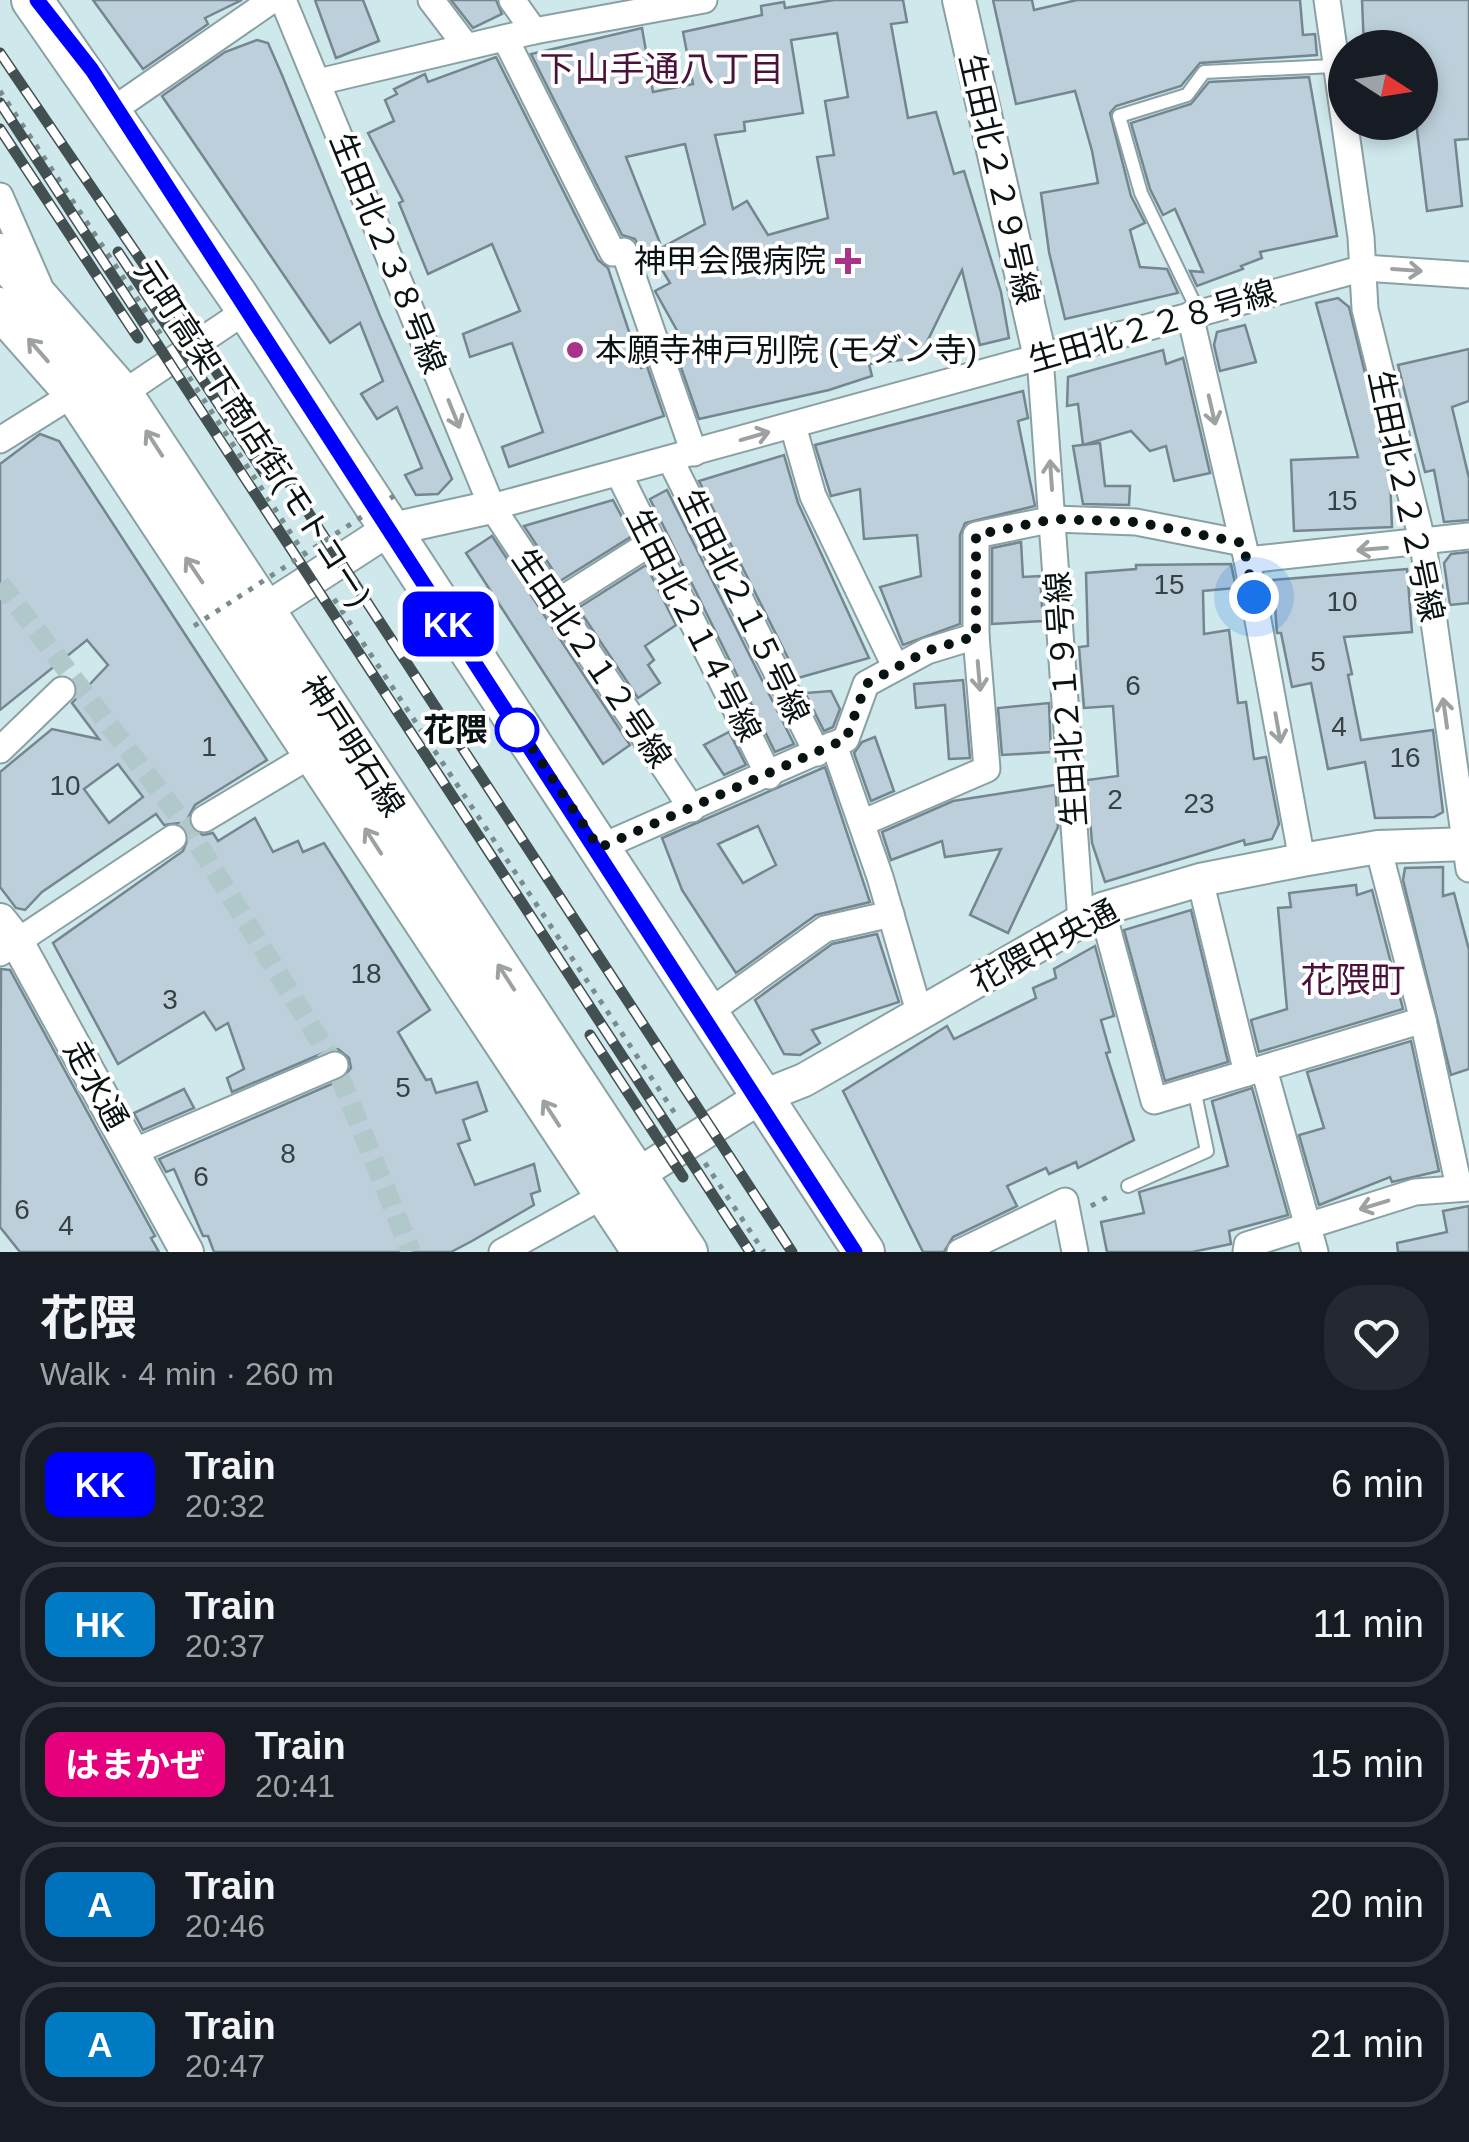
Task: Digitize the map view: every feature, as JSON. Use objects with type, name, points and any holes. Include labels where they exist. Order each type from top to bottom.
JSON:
[{"type":"main road","points":[[32,0],[246,310],[864,1252]]},
{"type":"main road","name":"神戸明石線","points":[[0,254],[122,394],[263,611],[620,1185],[643,1252]]},
{"type":"main road","name":"神戸明石線","points":[[0,308],[75,393],[316,752],[620,1185],[687,1252]]},
{"type":"street","points":[[110,112],[272,0]]},
{"type":"street","name":"生田北２３８号線","points":[[283,0],[492,507]]},
{"type":"street","points":[[432,0],[466,46]]},
{"type":"street","points":[[512,0],[534,32]]},
{"type":"street","points":[[318,82],[534,32],[576,12],[704,0]]},
{"type":"street","name":"生田北２２９号線","points":[[959,0],[1040,357]]},
{"type":"street","name":"生田北２２２号線","points":[[1327,0],[1330,30]]},
{"type":"street","name":"生田北２１５号線","points":[[505,38],[613,253],[624,252],[682,456],[862,823],[920,1015]]},
{"type":"street","name":"生田北２２２号線","points":[[1345,140],[1366,308],[1423,544],[1467,852]]},
{"type":"street","points":[[0,196],[50,308]]},
{"type":"street","name":"生田北２２８号線","points":[[492,507],[1364,268],[1469,274]]},
{"type":"street","points":[[0,440],[75,393],[122,394],[246,310]]},
{"type":"street","points":[[1194,314],[1245,551],[1302,860]]},
{"type":"street","name":"生田北２１９号線","points":[[1040,357],[1092,915],[1154,1101],[1194,1089]]},
{"type":"street","points":[[793,426],[813,496],[895,666]]},
{"type":"street","name":"生田北２１４号線","points":[[618,474],[769,776]]},
{"type":"street","points":[[263,611],[388,530],[492,507]]},
{"type":"street","name":"生田北２１２号線","points":[[492,507],[692,808]]},
{"type":"street","points":[[862,823],[987,770],[976,636],[976,535],[1054,519],[1136,522],[1245,551],[1423,544],[1469,536]]},
{"type":"street","points":[[556,603],[652,542]]},
{"type":"street","points":[[599,848],[846,739],[866,684],[895,666],[976,636]]},
{"type":"street","points":[[0,750],[62,690]]},
{"type":"street","points":[[204,819],[316,752]]},
{"type":"street","points":[[5,938],[172,838]]},
{"type":"street","points":[[1246,1252],[1248,1245],[1415,1192],[1464,1188],[1378,847]]},
{"type":"street","name":"花隈中央通","points":[[620,1185],[761,1098],[804,1080],[1092,915],[1200,880],[1378,847],[1467,852]]},
{"type":"street","points":[[1200,880],[1315,1252]]},
{"type":"street","points":[[708,1013],[825,930],[891,914]]},
{"type":"street","name":"走水通","points":[[5,938],[133,1152],[187,1252]]},
{"type":"street","points":[[1194,1089],[1423,1020]]},
{"type":"street","points":[[133,1152],[335,1066]]},
{"type":"street","points":[[502,1252],[620,1185]]},
{"type":"street","points":[[960,1252],[1074,1205],[1074,1252]]},
{"type":"lane","points":[[1194,314],[1140,194],[1119,116],[1187,95],[1204,72],[1328,66]]},
{"type":"lane","points":[[1128,1186],[1207,1151],[1194,1089]]},
{"type":"path","name":"元町高架下商店街(モトコー)","points":[[0,91],[764,1252]]},
{"type":"path","points":[[194,626],[400,492]]},
{"type":"path","points":[[1074,1205],[1128,1186]]},
{"type":"building","points":[[93,0],[242,0],[205,18],[208,24],[143,69]]},
{"type":"building","points":[[315,0],[363,0],[379,41],[336,58]]},
{"type":"building","points":[[451,0],[496,0],[502,14],[473,28]]},
{"type":"building","points":[[834,0],[903,0],[907,22],[891,24],[908,118],[936,112],[954,174],[964,171],[1001,292],[1009,338],[980,345],[962,270],[923,350],[908,359],[869,364],[872,376],[829,390],[699,419],[677,356],[689,352],[655,291],[670,283],[652,253],[705,224],[685,144],[626,157],[660,243],[642,253],[635,239],[622,235],[531,54],[642,28],[653,92],[693,84],[683,32],[762,15],[761,6],[784,2],[785,8]],"holes":[[[837,33],[848,97],[825,101],[834,155],[817,157],[828,218],[768,235],[747,201],[733,209],[715,135],[745,131],[744,122],[803,113],[791,40]]]},
{"type":"building","points":[[993,0],[1032,0],[1034,10],[1077,0],[1300,0],[1303,35],[1315,34],[1317,55],[1200,63],[1181,86],[1116,106],[1110,113],[1131,196],[1145,223],[1130,230],[1140,267],[1167,269],[1178,293],[1065,319],[1049,252],[1041,193],[1098,183],[1092,151],[1075,91],[1016,104]]},
{"type":"building","points":[[1362,0],[1469,0],[1469,139],[1455,140],[1462,206],[1427,211],[1418,140],[1438,140],[1438,30],[1363,30]]},
{"type":"building","points":[[257,40],[268,43],[452,479],[438,494],[416,495],[405,475],[422,468],[397,407],[377,419],[361,394],[383,381],[360,323],[330,343],[162,96],[225,52]]},
{"type":"building","points":[[496,57],[598,260],[608,268],[641,368],[647,366],[664,416],[509,467],[502,447],[543,432],[512,343],[470,357],[463,334],[520,311],[492,244],[428,274],[399,203],[403,201],[368,133],[394,121],[385,100],[397,94],[394,89],[425,74],[428,82]]},
{"type":"building","points":[[1309,77],[1337,236],[1260,252],[1262,258],[1241,266],[1243,269],[1197,286],[1190,271],[1203,272],[1175,209],[1163,215],[1150,189],[1131,123],[1191,104],[1209,82]]},
{"type":"building","points":[[1338,298],[1349,307],[1390,477],[1392,527],[1294,531],[1291,460],[1358,457],[1316,303]]},
{"type":"building","points":[[1245,325],[1256,362],[1220,371],[1214,345],[1217,332]]},
{"type":"building","points":[[1469,349],[1469,401],[1452,407],[1469,478],[1469,520],[1444,522],[1434,470],[1425,472],[1398,365]]},
{"type":"building","points":[[1163,350],[1166,364],[1183,358],[1210,473],[1174,481],[1166,446],[1150,451],[1131,431],[1083,445],[1078,404],[1067,406],[1068,377]]},
{"type":"building","points":[[1023,391],[1028,418],[1018,421],[1035,506],[965,523],[960,535],[960,624],[903,645],[880,587],[921,576],[917,535],[864,539],[860,489],[831,496],[815,445]]},
{"type":"building","points":[[40,434],[59,441],[267,760],[195,805],[188,818],[191,828],[203,835],[213,833],[218,841],[255,818],[273,852],[298,841],[303,852],[324,843],[430,1010],[398,1032],[426,1080],[431,1079],[436,1093],[477,1082],[487,1111],[463,1120],[470,1140],[458,1144],[475,1185],[534,1164],[540,1191],[531,1194],[534,1205],[451,1252],[214,1252],[174,1169],[166,1172],[159,1159],[341,1080],[351,1068],[349,1058],[338,1049],[330,1050],[232,1092],[227,1078],[244,1069],[228,1023],[216,1030],[204,1012],[118,1064],[53,943],[183,851],[189,836],[179,823],[164,825],[156,814],[42,892],[25,910],[16,908],[0,887],[0,772],[52,729],[99,739],[72,703],[108,665],[87,640],[0,710],[0,464]],"holes":[[[118,764],[143,797],[109,823],[84,789]]]},
{"type":"building","points":[[1100,443],[1105,486],[1130,486],[1129,505],[1083,504],[1073,446]]},
{"type":"building","points":[[784,455],[798,503],[869,658],[798,678],[699,481]]},
{"type":"building","points":[[667,490],[794,744],[775,752],[650,499]]},
{"type":"building","points":[[613,500],[632,536],[560,581],[524,526]]},
{"type":"building","points":[[492,536],[630,745],[603,764],[466,553]]},
{"type":"building","points":[[1021,542],[1023,577],[1040,576],[1043,621],[992,624],[992,548]]},
{"type":"building","points":[[1469,552],[1469,603],[1450,605],[1444,563],[1451,554]]},
{"type":"building","points":[[1231,564],[1236,588],[1203,591],[1204,634],[1229,630],[1238,703],[1246,702],[1254,759],[1266,757],[1279,824],[1272,839],[1245,845],[1244,840],[1105,882],[1092,843],[1087,780],[1118,776],[1113,706],[1084,708],[1079,647],[1088,646],[1086,573],[1136,569],[1136,565]]},
{"type":"building","points":[[646,565],[676,625],[645,646],[654,660],[648,665],[660,683],[638,698],[578,608]]},
{"type":"building","points":[[1407,569],[1412,632],[1344,637],[1352,674],[1348,675],[1361,740],[1433,730],[1443,812],[1434,817],[1375,818],[1365,762],[1328,769],[1311,683],[1292,687],[1281,633],[1277,633],[1273,580]]},
{"type":"building","points":[[963,680],[970,758],[949,759],[945,705],[916,708],[914,684]]},
{"type":"building","points":[[831,691],[840,709],[833,727],[824,731],[805,693]]},
{"type":"building","points":[[1049,703],[1051,752],[1002,755],[998,708]]},
{"type":"building","points":[[729,732],[746,765],[724,775],[704,745]]},
{"type":"building","points":[[875,737],[894,791],[871,801],[854,753],[862,742]]},
{"type":"building","points":[[825,767],[870,902],[816,915],[736,973],[682,890],[662,838]],"holes":[[[758,826],[776,865],[743,883],[718,844]]]},
{"type":"building","points":[[1055,785],[1058,827],[1008,933],[970,915],[1001,849],[945,857],[942,841],[891,860],[882,832],[953,801]]},
{"type":"building","points":[[1443,867],[1443,896],[1454,893],[1469,950],[1469,1069],[1451,1075],[1403,880],[1405,868]]},
{"type":"building","points":[[1356,885],[1357,895],[1372,890],[1403,1009],[1259,1052],[1251,1020],[1287,1009],[1278,908],[1291,907],[1289,893]]},
{"type":"building","points":[[1191,910],[1228,1062],[1165,1081],[1124,930]]},
{"type":"building","points":[[877,934],[899,1002],[812,1030],[820,1043],[800,1055],[784,1054],[755,1000],[832,944]]},
{"type":"building","points":[[1095,946],[1114,1016],[1101,1020],[1110,1052],[1106,1053],[1134,1140],[1078,1168],[1076,1162],[1049,1174],[1046,1168],[1007,1186],[1017,1206],[953,1237],[944,1252],[923,1252],[843,1091],[947,1026],[954,1039],[1036,998],[1033,988],[1056,978],[1054,969]]},
{"type":"building","points":[[1,969],[10,970],[155,1236],[151,1238],[159,1252],[20,1252],[0,1227]]},
{"type":"building","points":[[1411,1041],[1439,1171],[1392,1182],[1390,1177],[1319,1205],[1299,1135],[1324,1128],[1307,1072]]},
{"type":"building","points":[[1252,1088],[1288,1215],[1229,1231],[1231,1244],[1192,1252],[1107,1252],[1101,1222],[1144,1213],[1139,1192],[1228,1166],[1212,1101]]},
{"type":"building","points":[[184,1089],[194,1108],[143,1130],[134,1113]]},
{"type":"building","points":[[1469,1206],[1469,1252],[1398,1252],[1397,1243],[1447,1232],[1443,1211]]},
{"type":"tunnel","points":[[0,583],[188,828],[335,1065],[411,1252]]},
{"type":"railway","points":[[0,53],[198,344],[792,1252]]},
{"type":"railway","points":[[0,103],[750,1252]]},
{"type":"railway","points":[[0,129],[138,338]]},
{"type":"railway","points":[[118,252],[264,473]]},
{"type":"railway","points":[[590,1035],[683,1177]]},
{"type":"train","name":"KK","points":[[37,0],[92,70],[855,1252]]},
{"type":"place","name":"神甲会隈病院","points":[[848,261]]},
{"type":"place","name":"本願寺神戸別院 (モダン寺)","points":[[575,350]]},
{"type":"place","name":"花隈","points":[[517,730]]},
{"type":"district","name":"下山手通八丁目","points":[[662,68]]},
{"type":"district","name":"花隈町","points":[[1353,979]]},
{"type":"route","points":[[517,730],[516,724],[599,848],[846,739],[856,701],[866,684],[927,651],[976,636],[976,535],[1054,519],[1136,522],[1243,543],[1254,597]]}]
